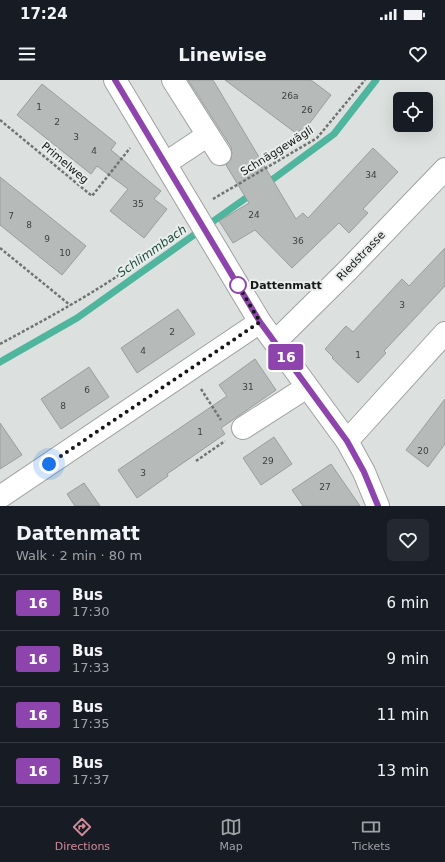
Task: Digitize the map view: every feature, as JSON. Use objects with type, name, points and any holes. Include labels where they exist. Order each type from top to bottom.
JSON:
[{"type":"street","points":[[115,80],[166,163],[201,210],[210,238],[260,322],[347,441],[364,472],[378,506]]},
{"type":"street","points":[[173,80],[220,154]]},
{"type":"street","points":[[166,163],[208,135]]},
{"type":"street","name":"Riedstrasse","points":[[274,342],[348,270],[445,170]]},
{"type":"street","points":[[0,497],[260,322]]},
{"type":"street","points":[[347,441],[445,333]]},
{"type":"street","points":[[232,431],[307,387]]},
{"type":"path","name":"Schnäggewägli","points":[[201,210],[317,138],[365,80]]},
{"type":"path","name":"Primelweg","points":[[0,120],[92,196],[145,129]]},
{"type":"path","points":[[0,344],[70,305],[121,274],[166,241],[201,210]]},
{"type":"path","points":[[0,248],[70,305]]},
{"type":"path","points":[[189,371],[232,431],[196,461]]},
{"type":"building","points":[[188,80],[213,80],[296,219],[303,213],[308,218],[373,148],[398,172],[363,209],[368,213],[349,233],[339,223],[292,268],[255,230],[233,243],[219,221],[249,203],[226,165],[231,159],[231,147]]},
{"type":"building","points":[[225,80],[311,80],[331,95],[303,132],[300,130],[297,134]]},
{"type":"building","points":[[42,84],[116,143],[111,150],[161,191],[154,199],[167,209],[144,238],[110,211],[128,189],[97,166],[91,174],[17,115]]},
{"type":"building","points":[[0,177],[86,246],[62,275],[0,225]]},
{"type":"building","points":[[445,248],[445,286],[384,351],[386,353],[358,383],[332,358],[333,357],[325,349],[346,326],[353,332],[402,279],[409,286]]},
{"type":"building","points":[[178,309],[195,334],[137,373],[121,348]]},
{"type":"building","points":[[255,359],[276,390],[221,428],[225,434],[167,474],[168,476],[137,498],[118,470],[227,396],[219,385]]},
{"type":"building","points":[[89,367],[109,397],[61,429],[41,399]]},
{"type":"building","points":[[445,399],[445,444],[428,467],[406,450]]},
{"type":"building","points":[[0,423],[22,455],[0,469]]},
{"type":"building","points":[[274,437],[292,464],[261,485],[243,458]]},
{"type":"building","points":[[331,464],[360,506],[303,506],[292,490]]},
{"type":"building","points":[[84,483],[100,506],[75,506],[67,494]]},
{"type":"waterway","name":"Schlimmbach","points":[[265,185],[334,134],[376,80]]},
{"type":"waterway","name":"Schlimmbach","points":[[0,362],[77,318],[253,193]]},
{"type":"bus line","name":"16","points":[[115,80],[260,322],[347,441],[364,472],[378,506]]},
{"type":"place","name":"Dattenmatt","points":[[238,285]]},
{"type":"route","points":[[49,464],[151,397],[260,322],[238,285]]}]
